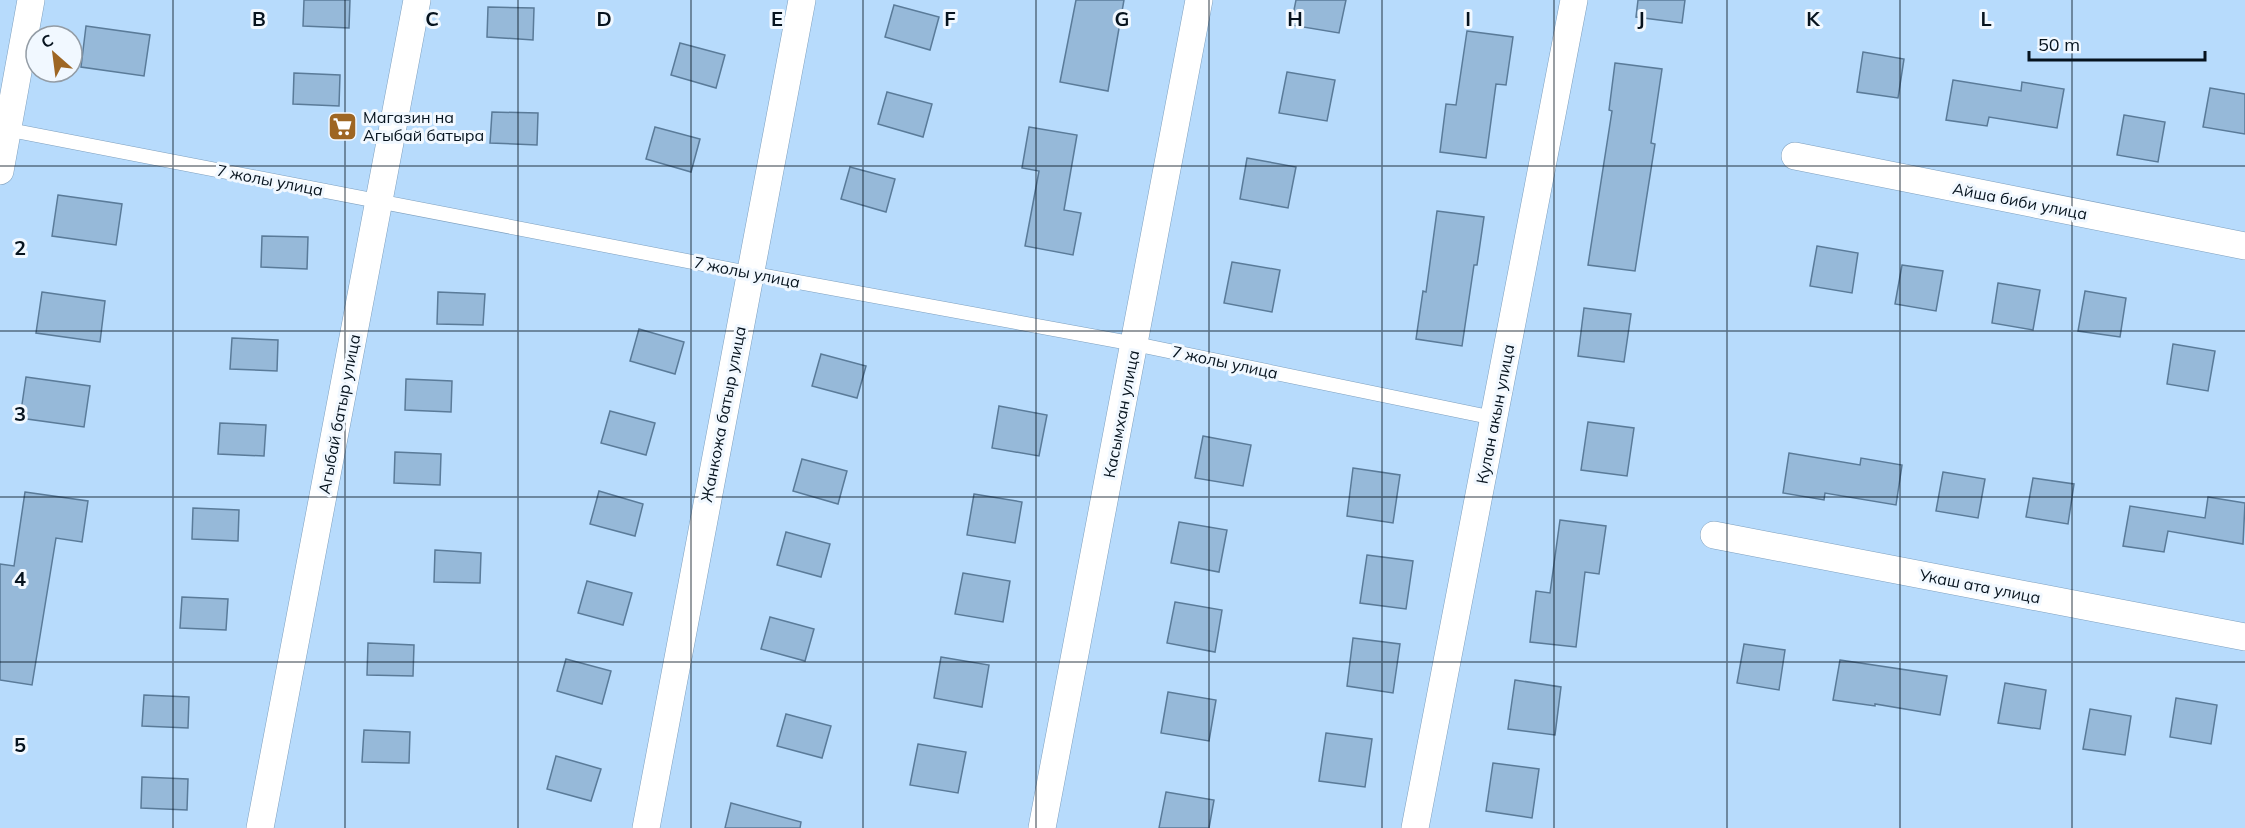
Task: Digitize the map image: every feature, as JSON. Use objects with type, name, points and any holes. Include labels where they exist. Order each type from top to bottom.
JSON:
[{"type":"street","points":[[0,171],[4,129],[31,0]]},
{"type":"street","name":"Агыбай батыр улица","points":[[261,828],[417,0]]},
{"type":"street","name":"Жанкожа батыр улица","points":[[646,828],[802,0]]},
{"type":"street","name":"Касымхан улица","points":[[1041,828],[1200,0]]},
{"type":"street","name":"Кулан акын улица","points":[[1415,828],[1575,0]]},
{"type":"street","name":"Айша биби улица","points":[[1795,156],[2245,246]]},
{"type":"street","name":"Укаш ата улица","points":[[1714,535],[2245,637]]},
{"type":"lane","name":"7 жолы улица","points":[[4,129],[749,273],[1135,344],[1494,418]]},
{"type":"building","points":[[304,0],[350,0],[349,28],[303,26]]},
{"type":"building","points":[[1076,0],[1124,0],[1108,91],[1060,82]]},
{"type":"building","points":[[1296,0],[1346,0],[1339,33],[1291,25]]},
{"type":"building","points":[[1638,0],[1685,0],[1682,23],[1636,17]]},
{"type":"building","points":[[894,5],[939,17],[930,50],[885,37]]},
{"type":"building","points":[[488,7],[534,8],[533,40],[487,37]]},
{"type":"building","points":[[86,26],[150,35],[144,76],[84,67]]},
{"type":"building","points":[[1467,31],[1513,37],[1506,85],[1496,84],[1486,158],[1440,152],[1446,104],[1456,105]]},
{"type":"building","points":[[680,43],[725,55],[716,88],[671,75]]},
{"type":"building","points":[[1863,52],[1904,59],[1898,98],[1857,92]]},
{"type":"building","points":[[1615,63],[1662,69],[1651,143],[1655,144],[1635,271],[1588,265],[1612,111],[1609,110]]},
{"type":"building","points":[[1287,72],[1335,80],[1327,121],[1279,113]]},
{"type":"building","points":[[294,73],[340,75],[339,106],[293,104]]},
{"type":"building","points":[[1953,80],[2021,91],[2022,82],[2064,89],[2057,128],[1989,117],[1987,126],[1946,120]]},
{"type":"building","points":[[2210,88],[2245,94],[2245,134],[2203,127]]},
{"type":"building","points":[[887,92],[932,104],[923,137],[878,124]]},
{"type":"building","points":[[492,112],[538,113],[537,145],[490,143]]},
{"type":"building","points":[[2124,115],[2165,122],[2158,162],[2117,155]]},
{"type":"building","points":[[655,127],[700,139],[691,172],[646,159]]},
{"type":"building","points":[[1029,127],[1077,135],[1064,210],[1081,213],[1073,255],[1025,246],[1039,171],[1022,168]]},
{"type":"building","points":[[1247,158],[1296,167],[1288,208],[1240,199]]},
{"type":"building","points":[[850,167],[895,179],[886,212],[841,199]]},
{"type":"building","points":[[58,195],[122,204],[116,245],[52,236]]},
{"type":"building","points":[[1437,211],[1484,217],[1462,346],[1416,339],[1423,291],[1426,292]]},
{"type":"building","points":[[262,236],[308,237],[307,269],[261,267]]},
{"type":"building","points":[[1817,246],[1858,253],[1852,293],[1810,286]]},
{"type":"building","points":[[1232,262],[1280,270],[1272,312],[1224,303]]},
{"type":"building","points":[[1902,265],[1943,271],[1936,311],[1895,304]]},
{"type":"building","points":[[1998,283],[2040,290],[2033,330],[1992,323]]},
{"type":"building","points":[[2085,291],[2126,298],[2120,337],[2078,331]]},
{"type":"building","points":[[42,292],[105,301],[100,342],[36,333]]},
{"type":"building","points":[[438,292],[485,294],[483,325],[437,324]]},
{"type":"building","points":[[1584,308],[1631,314],[1624,362],[1578,356]]},
{"type":"building","points":[[639,329],[684,342],[675,374],[630,361]]},
{"type":"building","points":[[232,338],[278,340],[277,371],[230,369]]},
{"type":"building","points":[[2173,344],[2215,351],[2208,391],[2167,384]]},
{"type":"building","points":[[821,354],[866,366],[857,398],[812,386]]},
{"type":"building","points":[[26,377],[90,386],[84,427],[20,418]]},
{"type":"building","points":[[406,379],[452,381],[451,412],[405,410]]},
{"type":"building","points":[[999,406],[1047,415],[1039,456],[992,448]]},
{"type":"building","points":[[610,411],[655,423],[646,455],[601,443]]},
{"type":"building","points":[[1588,422],[1634,428],[1627,476],[1581,470]]},
{"type":"building","points":[[220,423],[266,425],[264,456],[218,454]]},
{"type":"building","points":[[1203,436],[1251,445],[1243,486],[1195,478]]},
{"type":"building","points":[[395,452],[441,454],[440,485],[394,483]]},
{"type":"building","points":[[1789,453],[1860,465],[1861,458],[1902,465],[1896,505],[1825,493],[1824,500],[1783,493]]},
{"type":"building","points":[[802,459],[847,471],[838,504],[793,491]]},
{"type":"building","points":[[1353,468],[1400,475],[1393,523],[1347,516]]},
{"type":"building","points":[[1943,472],[1985,479],[1978,518],[1936,511]]},
{"type":"building","points":[[2033,478],[2074,484],[2068,524],[2026,517]]},
{"type":"building","points":[[599,491],[643,504],[635,536],[590,524]]},
{"type":"building","points":[[25,492],[88,501],[82,542],[56,538],[32,685],[0,680],[0,564],[14,566]]},
{"type":"building","points":[[974,494],[1022,502],[1015,543],[967,535]]},
{"type":"building","points":[[2208,497],[2245,503],[2243,544],[2168,531],[2164,552],[2123,546],[2130,506],[2205,518]]},
{"type":"building","points":[[193,508],[239,510],[238,541],[192,539]]},
{"type":"building","points":[[1560,520],[1606,526],[1599,574],[1585,572],[1576,647],[1530,642],[1536,591],[1550,593]]},
{"type":"building","points":[[1179,522],[1227,530],[1219,572],[1171,563]]},
{"type":"building","points":[[786,532],[830,544],[821,577],[777,565]]},
{"type":"building","points":[[435,550],[481,553],[480,583],[434,582]]},
{"type":"building","points":[[1367,555],[1413,561],[1406,609],[1360,603]]},
{"type":"building","points":[[963,573],[1010,581],[1003,622],[955,614]]},
{"type":"building","points":[[587,581],[632,593],[623,625],[578,613]]},
{"type":"building","points":[[182,597],[228,599],[226,630],[180,628]]},
{"type":"building","points":[[1175,602],[1222,610],[1215,652],[1167,643]]},
{"type":"building","points":[[770,617],[814,629],[805,661],[761,649]]},
{"type":"building","points":[[1353,638],[1400,644],[1393,693],[1347,686]]},
{"type":"building","points":[[368,643],[414,645],[413,676],[367,675]]},
{"type":"building","points":[[1744,644],[1785,650],[1779,690],[1737,683]]},
{"type":"building","points":[[941,657],[989,665],[982,707],[934,698]]},
{"type":"building","points":[[566,659],[611,671],[602,704],[557,691]]},
{"type":"building","points":[[1840,660],[1947,676],[1940,715],[1875,704],[1875,706],[1833,700]]},
{"type":"building","points":[[1515,680],[1561,687],[1555,735],[1508,729]]},
{"type":"building","points":[[2005,683],[2046,690],[2040,729],[1998,723]]},
{"type":"building","points":[[1168,692],[1216,700],[1209,741],[1161,733]]},
{"type":"building","points":[[144,695],[189,697],[188,728],[142,726]]},
{"type":"building","points":[[2176,698],[2217,705],[2211,744],[2170,737]]},
{"type":"building","points":[[2090,709],[2131,716],[2125,755],[2083,749]]},
{"type":"building","points":[[786,714],[831,726],[822,758],[777,746]]},
{"type":"building","points":[[364,730],[410,732],[409,763],[362,762]]},
{"type":"building","points":[[1326,733],[1372,739],[1365,787],[1319,781]]},
{"type":"building","points":[[918,744],[966,752],[958,793],[910,785]]},
{"type":"building","points":[[556,756],[601,769],[591,801],[547,789]]},
{"type":"building","points":[[1493,763],[1539,769],[1532,818],[1486,811]]},
{"type":"building","points":[[142,777],[188,779],[187,810],[141,808]]},
{"type":"building","points":[[1166,792],[1214,800],[1209,828],[1159,828]]},
{"type":"building","points":[[731,803],[801,822],[800,828],[725,828]]},
{"type":"place","name":"Магазин на Агыбай батыра","points":[[342,126]]}]
